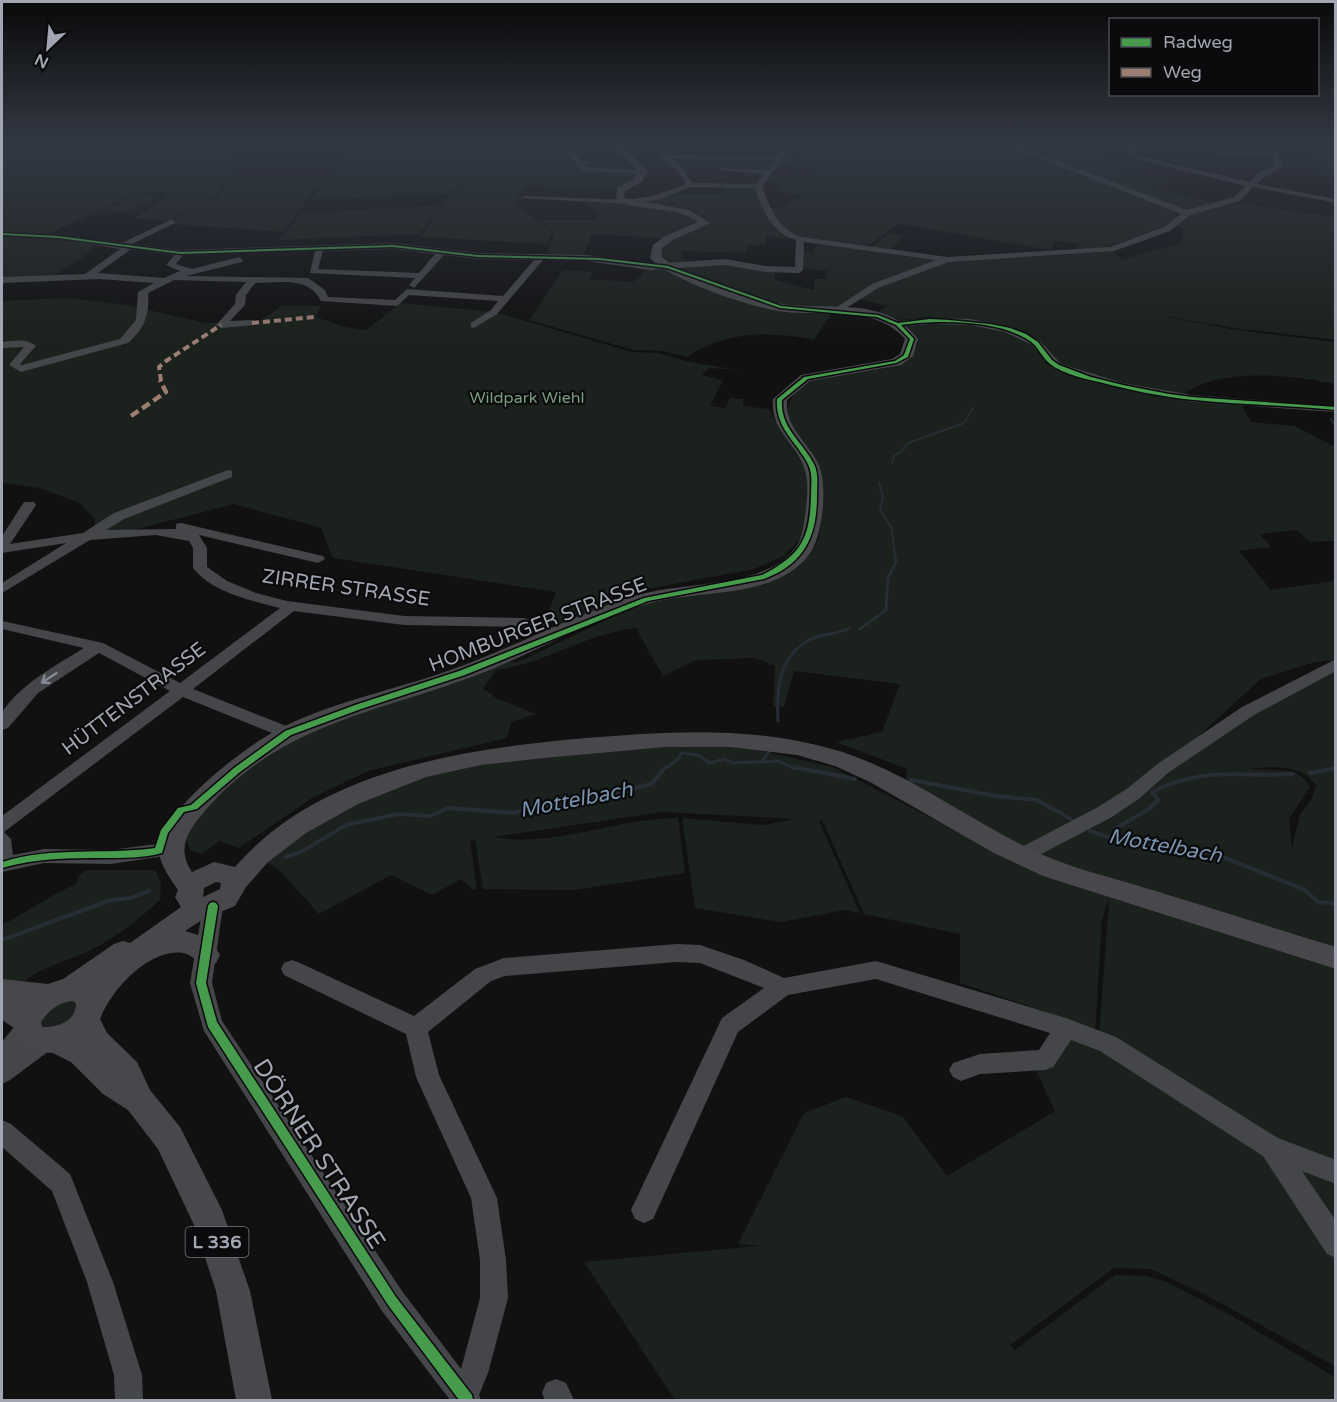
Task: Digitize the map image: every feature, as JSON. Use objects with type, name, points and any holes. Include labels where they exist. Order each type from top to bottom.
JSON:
[{"type":"main road","points":[[668,208],[699,217],[705,223],[669,238],[657,247],[656,258],[668,267],[769,305],[878,316],[898,324]]},
{"type":"main road","name":"HOMBURGER STRASSE","points":[[172,853],[179,827],[194,807],[237,770],[288,733],[462,673],[646,599],[764,577],[790,564],[808,542],[814,504],[814,474],[811,464],[781,417],[780,399],[806,378],[883,366],[906,356],[912,339],[898,324]]},
{"type":"main road","points":[[208,890],[116,974],[74,1002],[34,1007],[39,1033],[73,1032],[74,1002],[145,936],[208,890],[269,847],[320,814],[403,776],[458,763],[518,753],[676,738],[773,743],[804,749],[867,769],[1021,856],[1052,869],[1335,958]]},
{"type":"main road","points":[[172,853],[176,867],[208,890]]},
{"type":"main road","points":[[140,954],[169,942],[186,941],[198,946],[207,955]]},
{"type":"main road","points":[[2,991],[74,1002]]},
{"type":"main road","name":"L 336","points":[[74,1002],[97,1042],[127,1072],[139,1100],[169,1138],[210,1222],[233,1292],[254,1401]]},
{"type":"main road","name":"L 336","points":[[2,1006],[39,1033],[81,1053],[113,1084],[139,1100]]},
{"type":"street","points":[[766,208],[772,223],[800,239],[948,259],[1093,252],[1114,248],[1173,226],[1187,213],[1203,208]]},
{"type":"street","points":[[1175,208],[1187,213]]},
{"type":"street","points":[[88,276],[124,247],[172,221]]},
{"type":"street","points":[[2,234],[76,240],[181,253],[393,246],[478,256],[587,258],[668,267],[725,262],[765,269],[799,270],[800,239]]},
{"type":"street","points":[[2,345],[23,343],[31,346],[14,365],[15,368],[27,368],[124,341],[132,335],[142,319],[145,310],[142,292],[185,273],[240,260],[320,250]]},
{"type":"street","points":[[308,281],[320,250]]},
{"type":"street","points":[[2,280],[88,276],[171,280],[308,281],[322,292],[324,299],[398,303],[442,251]]},
{"type":"street","points":[[181,253],[170,265],[187,269],[185,273]]},
{"type":"street","points":[[474,325],[494,312],[541,257]]},
{"type":"street","points":[[837,311],[876,286],[948,259]]},
{"type":"street","points":[[209,279],[223,270],[221,265]]},
{"type":"street","points":[[313,271],[421,276]]},
{"type":"street","points":[[252,280],[241,296],[240,305],[221,325],[252,323]]},
{"type":"street","points":[[407,292],[505,299]]},
{"type":"street","points":[[898,324],[934,319],[971,323],[1007,331],[1036,343],[1046,360],[1071,372],[1145,391],[1202,399],[1335,409]]},
{"type":"street","points":[[2,589],[119,516],[228,474]]},
{"type":"street","name":"ZIRRER STRASSE","points":[[2,547],[29,504]]},
{"type":"street","name":"ZIRRER STRASSE","points":[[2,547],[182,526],[272,550],[318,559]]},
{"type":"street","name":"ZIRRER STRASSE","points":[[162,530],[194,538],[200,546],[200,568],[210,578],[251,597],[292,606],[413,621],[534,622],[554,635]]},
{"type":"street","name":"HÜTTENSTRASSE","points":[[2,826],[292,606]]},
{"type":"street","points":[[2,625],[98,646],[181,690],[288,733]]},
{"type":"street","points":[[2,724],[11,708],[26,692],[98,646]]},
{"type":"street","points":[[1021,856],[1105,812],[1134,793],[1162,769],[1248,711],[1335,664]]},
{"type":"street","points":[[2,839],[3,865],[45,855],[111,856],[172,853]]},
{"type":"street","name":"DÖRNER STRASSE","points":[[208,890],[207,955],[201,983],[212,1024],[392,1301],[466,1398]]},
{"type":"street","points":[[416,1028],[483,975],[504,968],[677,953],[700,954],[737,966],[783,987]]},
{"type":"street","points":[[292,969],[416,1028]]},
{"type":"street","points":[[644,1210],[730,1025],[783,987],[876,970],[1066,1028],[1108,1044],[1272,1148],[1335,1172]]},
{"type":"street","points":[[416,1028],[428,1077],[484,1198],[494,1298],[466,1398]]},
{"type":"street","points":[[961,1070],[980,1064],[1045,1060],[1066,1028]]},
{"type":"street","points":[[2,1058],[39,1033]]},
{"type":"street","points":[[2,1073],[39,1033]]},
{"type":"street","points":[[2,1132],[61,1183],[100,1282],[128,1376],[129,1401]]},
{"type":"street","points":[[1272,1148],[1335,1245]]},
{"type":"green space","points":[[2,208],[105,208],[46,235],[95,242],[92,251],[55,275],[2,279]]},
{"type":"green space","points":[[109,208],[136,208],[126,213],[103,211]]},
{"type":"green space","points":[[150,208],[195,208],[168,221],[134,218]]},
{"type":"green space","points":[[197,208],[302,208],[283,232],[167,224]]},
{"type":"green space","points":[[381,208],[439,208],[420,234],[279,240],[301,213]]},
{"type":"green space","points":[[440,208],[521,208],[552,233],[547,244],[420,237]]},
{"type":"green space","points":[[592,208],[665,208],[693,216],[674,208],[1176,208],[1182,211],[1172,214],[1181,217],[1163,229],[1107,246],[1122,260],[1182,243],[1183,228],[1177,225],[1192,213],[1204,208],[1276,208],[1335,215],[1335,340],[1233,328],[1142,312],[1231,329],[1335,342],[1335,384],[1279,376],[1239,377],[1202,384],[1186,392],[1188,396],[1073,372],[1048,360],[1038,343],[1006,330],[972,322],[929,317],[901,320],[877,313],[888,306],[854,298],[836,309],[777,305],[677,269],[725,262],[775,270],[775,280],[814,290],[814,279],[827,279],[828,271],[801,269],[801,251],[812,253],[817,245],[816,242],[766,236],[765,245],[747,245],[746,253],[682,251],[685,263],[674,263],[663,257],[660,249],[673,239],[592,234],[583,257],[546,256],[554,233],[539,220],[595,220],[599,214]],"holes":[[[693,216],[708,222],[684,233],[682,231],[702,222]],[[898,224],[1051,250],[1055,241],[1080,244],[1071,255],[958,259],[890,248],[905,236],[889,233],[870,249],[865,248]]]},
{"type":"green space","points":[[1181,208],[1203,208],[1191,212]]},
{"type":"green space","points":[[648,268],[667,268],[763,306],[832,313],[814,340],[781,335],[748,335],[717,342],[687,357],[662,351],[633,350],[529,320],[563,270],[593,272],[589,279],[633,282]]},
{"type":"green space","name":"Wildpark Wiehl","points":[[67,298],[128,305],[205,323],[258,322],[283,305],[321,306],[316,317],[345,327],[366,330],[401,303],[494,312],[632,352],[659,353],[685,361],[738,370],[709,368],[702,375],[723,380],[710,406],[725,408],[730,398],[743,399],[743,406],[769,409],[808,473],[808,504],[800,539],[784,556],[754,569],[647,589],[559,625],[544,622],[556,592],[333,558],[321,528],[234,504],[118,534],[95,533],[95,520],[80,503],[39,488],[2,483],[2,301]]},
{"type":"green space","points":[[919,320],[971,323],[1004,331],[1034,343],[1044,360],[1078,376],[1241,404],[1251,422],[1295,426],[1335,447],[1335,541],[1310,542],[1296,530],[1260,534],[1271,547],[1239,551],[1271,590],[1335,581],[1335,660],[1315,662],[1261,679],[1181,752],[1335,666],[1335,953],[1093,878],[1010,844],[906,780],[907,769],[836,742],[882,732],[900,684],[794,671],[784,707],[773,707],[775,666],[755,658],[696,660],[663,676],[636,628],[600,636],[532,662],[496,670],[483,688],[496,698],[536,714],[511,722],[507,738],[368,771],[312,798],[239,848],[220,841],[201,854],[190,850],[184,834],[228,782],[294,735],[501,662],[518,662],[631,608],[672,596],[783,573],[811,554],[819,538],[822,506],[787,413],[795,393],[809,382],[827,376],[889,367],[906,358],[918,343],[914,334],[904,324]],"holes":[[[1272,767],[1291,769],[1301,773],[1316,785],[1312,798],[1300,815],[1292,848],[1289,819],[1310,787],[1299,774],[1283,770],[1249,769]]]},
{"type":"green space","points":[[734,745],[833,767],[1018,863],[1335,964],[1335,1167],[1286,1148],[1099,1037],[1109,898],[1102,920],[1095,1034],[1082,1024],[960,983],[960,934],[864,914],[822,820],[819,821],[860,913],[845,910],[781,922],[695,908],[682,818],[763,825],[796,819],[663,812],[493,837],[539,839],[655,819],[678,818],[685,873],[574,890],[483,889],[475,840],[470,841],[477,889],[472,889],[461,879],[432,895],[391,875],[319,914],[280,871],[265,861],[326,817],[399,782],[513,758],[626,747]]},
{"type":"green space","points":[[86,870],[155,870],[161,882],[160,900],[128,927],[93,949],[49,967],[22,983],[2,980],[2,925],[76,884],[79,875]]},
{"type":"green space","points":[[72,1000],[78,1007],[73,1022],[41,1030],[39,1016],[48,1005]]},
{"type":"green space","points":[[1074,1034],[1266,1147],[1335,1253],[1335,1366],[1204,1294],[1151,1269],[1114,1268],[1010,1345],[1015,1350],[1115,1275],[1146,1276],[1167,1282],[1232,1316],[1335,1377],[1335,1400],[675,1400],[584,1262],[759,1246],[738,1244],[804,1113],[846,1097],[902,1116],[947,1176],[1055,1111],[1035,1068]]},
{"type":"green space","points":[[1292,1162],[1335,1175],[1335,1239]]},
{"type":"waterway","points":[[892,463],[894,455],[902,452],[908,443],[964,423],[973,408]]},
{"type":"waterway","points":[[1331,419],[1336,426]]},
{"type":"waterway","points":[[879,482],[883,497],[880,510],[892,529],[894,551]]},
{"type":"waterway","points":[[860,629],[886,610],[888,578],[896,562],[894,550]]},
{"type":"waterway","points":[[778,721],[779,684],[782,672],[793,652],[814,638],[850,628]]},
{"type":"waterway","points":[[763,760],[769,752]]},
{"type":"waterway","name":"Mottelbach","points":[[665,769],[679,758],[681,753],[698,755],[710,763],[724,759],[733,763],[778,761],[796,769]]},
{"type":"waterway","name":"Mottelbach","points":[[286,857],[301,852],[346,825],[398,814],[430,816],[448,808],[515,813],[538,803],[552,807],[568,806],[651,784],[666,767]]},
{"type":"waterway","name":"Mottelbach","points":[[793,767],[855,779]]},
{"type":"waterway","points":[[1310,773],[1336,768],[1331,769]]},
{"type":"waterway","points":[[1115,839],[1115,829],[1149,809],[1158,800],[1152,792],[1171,784],[1206,775],[1293,774]]},
{"type":"waterway","name":"Mottelbach","points":[[911,780],[996,796],[1037,800],[1071,819]]},
{"type":"waterway","name":"Mottelbach","points":[[1090,831],[1115,839]]},
{"type":"waterway","name":"Mottelbach","points":[[1115,839],[1213,853],[1305,890],[1318,902],[1336,904]]},
{"type":"waterway","name":"Mottelbach","points":[[2,940],[111,900],[130,898],[149,891]]},
{"type":"marked path","points":[[252,323],[314,317]]},
{"type":"marked path","points":[[131,416],[166,392],[158,376],[159,367],[221,325]]},
{"type":"cycle path","points":[[2,234],[58,237],[181,253],[393,246],[478,256],[600,259],[668,267],[780,307],[878,316],[898,324],[912,339],[906,356],[896,362],[806,378],[780,399],[781,417],[807,456],[814,471],[814,508],[805,544],[798,554],[778,570],[764,577],[646,599],[462,673],[288,733],[237,770],[194,807],[181,810],[164,832],[159,851],[38,856],[2,865]]},
{"type":"cycle path","points":[[898,324],[949,321],[970,322],[1008,329],[1036,343],[1050,361],[1067,371],[1145,391],[1192,398],[1336,409]]},
{"type":"cycle path","points":[[213,906],[201,983],[212,1024],[392,1301],[467,1400]]}]
